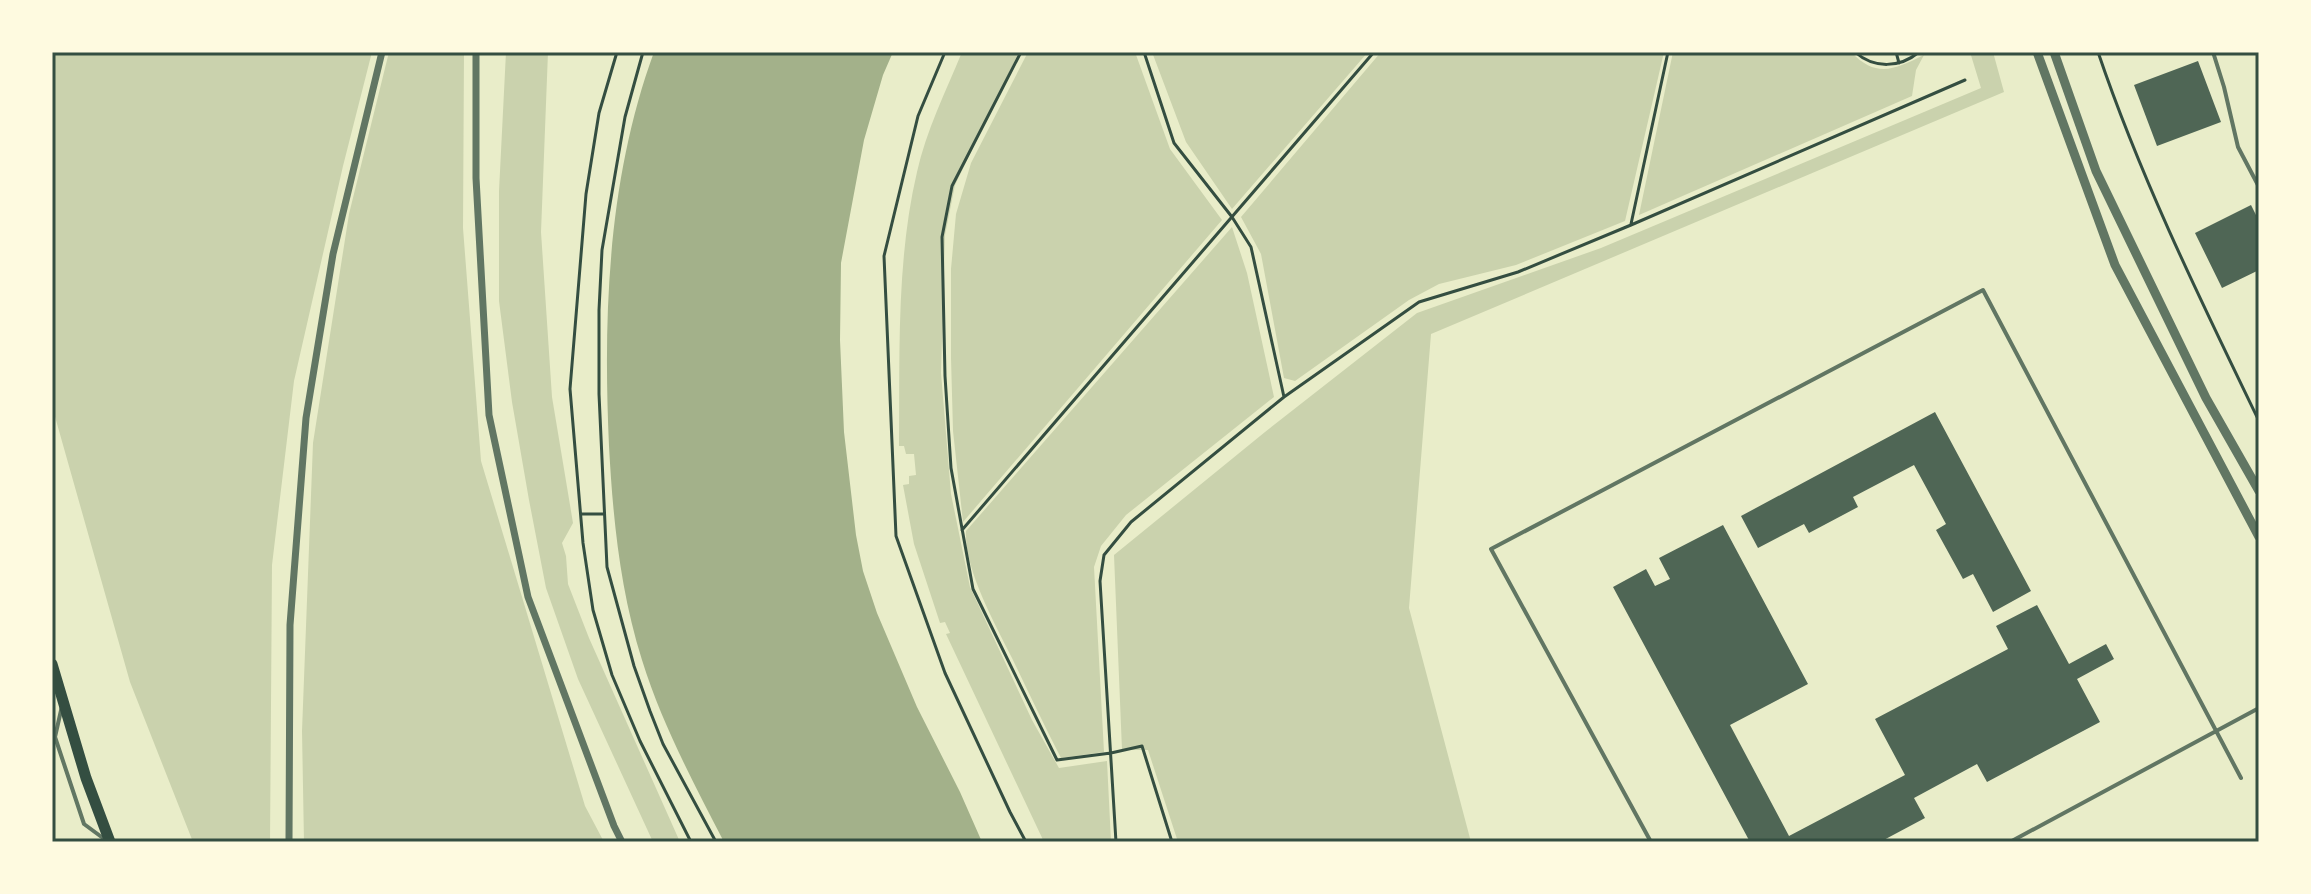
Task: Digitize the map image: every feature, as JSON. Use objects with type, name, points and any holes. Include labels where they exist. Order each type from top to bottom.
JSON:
[{"type":"main road","points":[[52,664],[109,842]]},
{"type":"street","points":[[289,842],[290,625],[306,418],[333,254],[382,52]]},
{"type":"street","points":[[476,52],[476,178],[489,415],[528,597],[622,842]]},
{"type":"street","points":[[2037,52],[2115,265],[2259,537]]},
{"type":"street","points":[[2054,52],[2096,171],[2206,398],[2259,491]]},
{"type":"lane","points":[[2213,52],[2238,147],[2259,187]]},
{"type":"lane","points":[[1651,842],[1491,549],[1983,290],[2241,778]]},
{"type":"lane","points":[[63,700],[55,737],[84,824],[109,842]]},
{"type":"lane","points":[[2010,842],[2259,708]]},
{"type":"path","points":[[617,52],[599,113],[586,194],[570,389],[583,543],[593,610],[612,675],[640,741],[691,842]]},
{"type":"path","points":[[643,52],[625,117],[602,250],[599,394],[607,567],[639,681],[663,744],[716,842]]},
{"type":"path","points":[[945,52],[918,116],[884,256],[896,536],[945,673],[1026,842]]},
{"type":"path","points":[[1021,52],[952,186],[942,237],[945,376],[951,468],[973,589],[1057,760],[1142,746],[1172,842]]},
{"type":"path","points":[[1144,52],[1174,143],[1232,217],[1251,247],[1284,397]]},
{"type":"path","points":[[962,530],[1374,52]]},
{"type":"path","points":[[1631,225],[1668,52]]},
{"type":"path","points":[[1855,52],[1885,66],[1899,63],[1919,52]]},
{"type":"path","points":[[1896,52],[1899,63]]},
{"type":"path","points":[[2098,52],[2115,103],[2199,295],[2259,421]]},
{"type":"path","points":[[1116,842],[1100,581],[1104,555],[1131,522],[1284,397],[1419,302],[1518,272],[1965,80]]},
{"type":"path","points":[[581,514],[603,514]]},
{"type":"shaded area","points":[[52,52],[372,52],[294,381],[272,565],[270,842],[193,842],[130,682],[52,406]]},
{"type":"shaded area","points":[[389,52],[464,52],[463,228],[481,461],[585,806],[604,842],[304,842],[302,731],[313,443],[349,214]]},
{"type":"shaded area","points":[[506,52],[548,52],[541,232],[552,397],[573,523],[562,543],[568,584],[680,842],[653,842],[578,679],[546,588],[512,402],[499,301],[499,191]]},
{"type":"shaded area","points":[[654,52],[893,52],[864,140],[841,263],[844,432],[856,535],[863,571],[877,613],[917,707],[982,842],[724,842],[659,707],[634,634],[623,581],[613,500],[607,396],[608,297],[618,197],[627,148]]},
{"type":"shaded area","points":[[962,52],[1019,52],[955,185],[945,235],[941,373],[951,494],[970,587],[1032,720],[1059,768],[1107,761],[1111,842],[1044,842],[946,634],[950,633],[945,622],[940,623],[914,544],[903,485],[909,484],[909,476],[916,475],[914,454],[906,454],[904,446],[899,446],[900,309],[905,240],[921,157]]},
{"type":"shaded area","points":[[1028,52],[1135,52],[1170,149],[1222,220],[963,522],[953,431],[951,358],[951,269],[956,214],[971,163]]},
{"type":"shaded area","points":[[1152,52],[1368,52],[1232,209],[1186,142]]},
{"type":"shaded area","points":[[1381,52],[1664,52],[1625,221],[1516,265],[1439,284],[1409,300],[1295,381],[1284,378],[1261,254],[1241,217]]},
{"type":"shaded area","points":[[1673,52],[1851,52],[1878,69],[1895,67],[1924,55],[1916,70],[1912,96],[1639,215]]},
{"type":"shaded area","points":[[1970,52],[1993,52],[2004,92],[1431,334],[1409,608],[1471,842],[1178,842],[1148,750],[1122,750],[1114,555],[1417,313],[1601,248],[1981,88]]},
{"type":"shaded area","points":[[1232,227],[1247,273],[1274,397],[1126,515],[1101,546],[1094,567],[1104,752],[1061,758],[982,596],[970,562],[966,531]]},
{"type":"building","points":[[2198,61],[2221,122],[2157,146],[2134,85]]},
{"type":"building","points":[[2251,205],[2259,221],[2259,270],[2222,288],[2195,233]]},
{"type":"building","points":[[1935,412],[2031,591],[1993,612],[1973,574],[1963,579],[1936,530],[1946,524],[1914,465],[1853,497],[1858,507],[1809,533],[1804,524],[1758,548],[1741,516]]},
{"type":"building","points":[[1723,525],[1808,684],[1730,725],[1789,836],[1905,775],[1875,719],[2008,649],[1996,626],[2037,605],[2069,664],[2106,644],[2114,659],[2077,679],[2100,722],[1987,782],[1977,764],[1914,798],[1925,818],[1880,842],[1750,842],[1613,587],[1646,569],[1655,586],[1670,579],[1659,558]]}]
